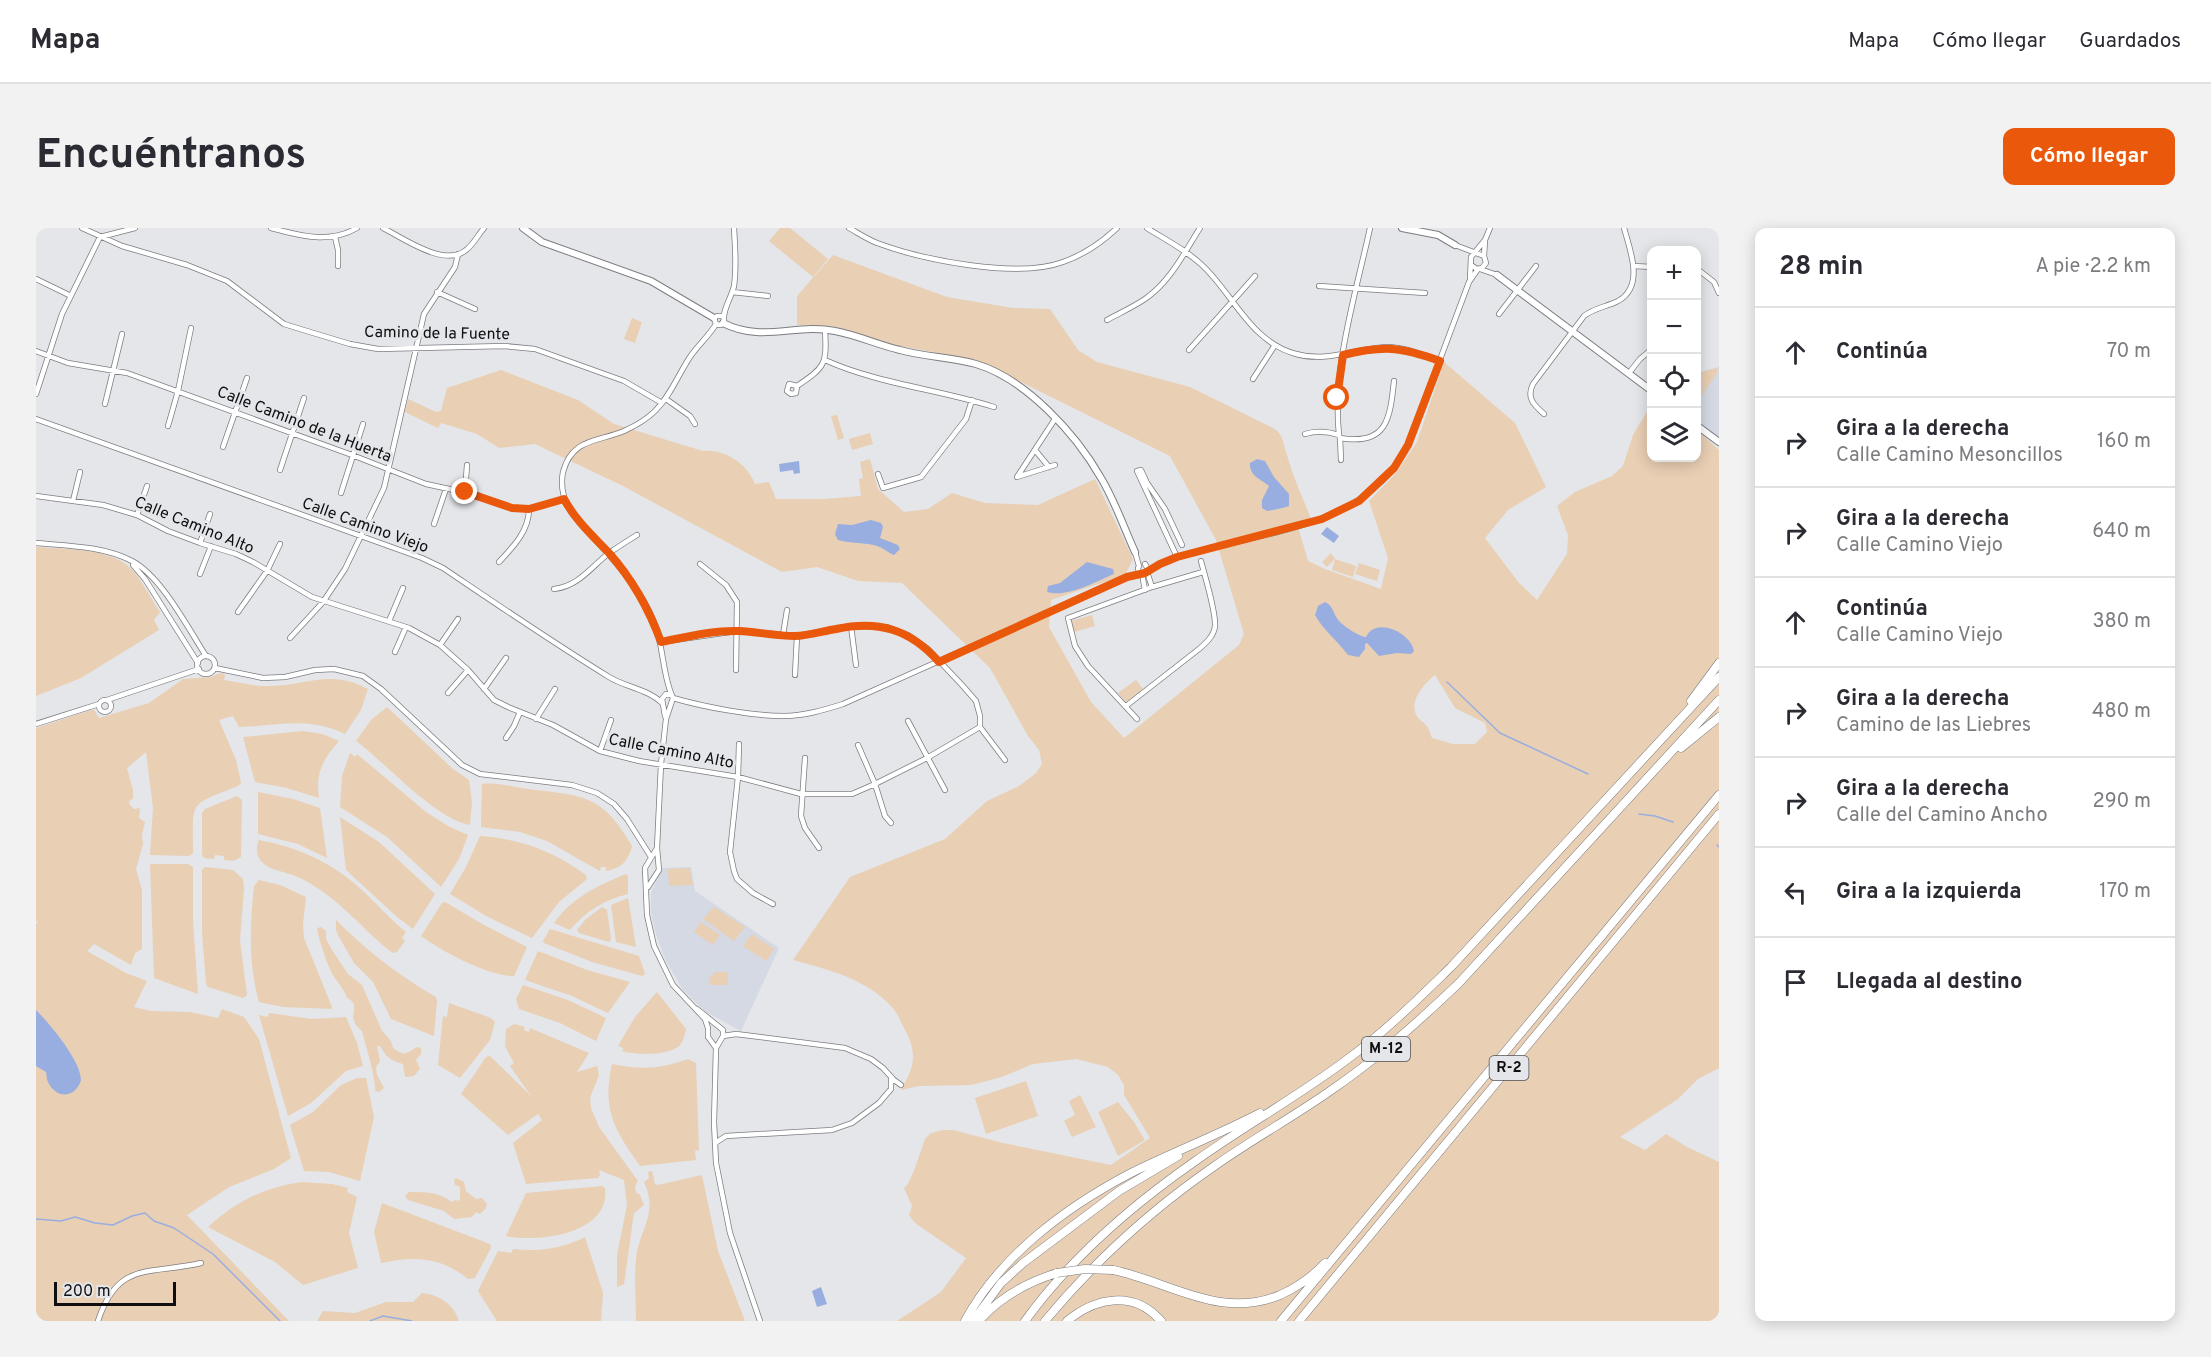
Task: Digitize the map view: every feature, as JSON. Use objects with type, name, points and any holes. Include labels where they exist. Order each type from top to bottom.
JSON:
[{"type":"highway","points":[[1678,720],[1719,663]]},
{"type":"highway","name":"M-12","points":[[1025,1321],[1070,1268],[1141,1202],[1192,1163],[1349,1059],[1379,1035],[1451,967],[1719,677]]},
{"type":"highway","name":"M-12","points":[[1047,1321],[1086,1276],[1157,1209],[1215,1166],[1330,1091],[1404,1034],[1459,983],[1719,700]]},
{"type":"highway","points":[[1649,778],[1678,750],[1719,717]]},
{"type":"highway","name":"R-2","points":[[1281,1321],[1719,795]]},
{"type":"highway","name":"R-2","points":[[1299,1321],[1719,814]]},
{"type":"highway","points":[[965,1321],[993,1280],[1015,1256],[1075,1207],[1131,1173],[1261,1113],[1309,1086]]},
{"type":"highway","points":[[973,1321],[1001,1283],[1023,1263],[1119,1191],[1213,1136]]},
{"type":"highway","points":[[979,1321],[996,1305],[1022,1287],[1057,1273],[1085,1269],[1113,1270],[1146,1278],[1216,1302],[1240,1305],[1275,1297],[1306,1281],[1320,1268],[1408,1166],[1427,1148]]},
{"type":"highway","points":[[1067,1321],[1089,1306],[1118,1299],[1142,1305],[1161,1321]]},
{"type":"street","name":"Camino de la Fuente","points":[[82,228],[122,246],[187,265],[226,281],[284,324],[378,349],[504,346],[535,349],[624,381],[690,416],[695,424]]},
{"type":"street","points":[[36,394],[69,295],[100,237],[135,228]]},
{"type":"street","points":[[271,228],[312,237],[335,237],[357,228]]},
{"type":"street","points":[[383,228],[435,254],[458,254],[469,247],[484,228]]},
{"type":"street","points":[[523,228],[542,242],[651,281],[719,320],[744,331],[758,333],[834,330],[902,351],[976,364],[1004,376],[1023,387],[1087,456],[1102,480],[1152,587]]},
{"type":"street","points":[[648,888],[659,870],[657,845],[661,764],[666,719],[672,700],[661,642],[643,600],[629,577],[582,526],[564,499],[561,484],[567,461],[572,452],[596,439],[624,431],[645,419],[664,401],[690,358],[719,320],[732,292],[737,262],[734,228]]},
{"type":"street","points":[[849,228],[876,243],[942,260],[1013,270],[1038,268],[1062,262],[1093,247],[1117,228]]},
{"type":"street","points":[[1147,228],[1207,269],[1254,328],[1275,345],[1295,354],[1308,356],[1343,355],[1387,347],[1411,351],[1440,361]]},
{"type":"street","points":[[1107,320],[1145,299],[1156,290],[1172,272],[1200,228]]},
{"type":"street","points":[[1341,459],[1337,398],[1343,355],[1370,228]]},
{"type":"street","points":[[1402,228],[1439,232],[1455,245],[1470,263],[1479,269],[1497,275]]},
{"type":"street","points":[[648,694],[664,695],[672,700],[684,702],[783,716],[814,712],[843,704],[1127,577],[1145,573],[1177,557],[1322,519],[1359,501],[1394,468],[1408,445],[1469,282],[1470,263],[1490,228]]},
{"type":"street","points":[[1544,414],[1532,403],[1530,391],[1584,316],[1592,310],[1618,301],[1626,294],[1630,286],[1634,266],[1624,228]]},
{"type":"street","points":[[122,246],[123,230]]},
{"type":"street","points":[[335,237],[338,266]]},
{"type":"street","points":[[1485,240],[1486,263],[1497,275],[1647,387]]},
{"type":"street","points":[[1455,245],[1484,256]]},
{"type":"street","points":[[290,638],[323,602],[345,569],[384,488],[424,314],[455,267],[458,254]]},
{"type":"street","points":[[1469,282],[1486,263]]},
{"type":"street","points":[[1499,314],[1536,266]]},
{"type":"street","points":[[1634,266],[1647,267]]},
{"type":"street","points":[[1701,272],[1714,282],[1719,293]]},
{"type":"street","points":[[1188,350],[1255,276]]},
{"type":"street","points":[[36,279],[69,295]]},
{"type":"street","points":[[1319,286],[1425,293]]},
{"type":"street","points":[[437,292],[475,309]]},
{"type":"street","points":[[732,292],[768,296]]},
{"type":"street","points":[[168,426],[191,328]]},
{"type":"street","points":[[797,386],[816,374],[825,360],[825,330]]},
{"type":"street","points":[[105,404],[122,334]]},
{"type":"street","points":[[1253,379],[1275,345]]},
{"type":"street","name":"Calle Camino de la Huerta","points":[[36,351],[68,363],[127,373],[352,455],[410,479],[465,492],[512,508],[529,509],[564,499]]},
{"type":"street","points":[[1629,373],[1647,353]]},
{"type":"street","points":[[825,360],[865,376],[994,407]]},
{"type":"street","points":[[223,447],[247,378]]},
{"type":"street","points":[[1305,434],[1320,431],[1363,440],[1374,436],[1391,412],[1394,381]]},
{"type":"street","points":[[280,471],[304,398]]},
{"type":"street","points":[[878,474],[883,488],[921,477],[966,419],[972,400]]},
{"type":"street","name":"Calle Camino Viejo","points":[[36,419],[422,558],[443,568],[615,681],[648,694],[663,703]]},
{"type":"street","points":[[1055,419],[1014,478],[1055,465]]},
{"type":"street","points":[[341,493],[363,424]]},
{"type":"street","points":[[1701,429],[1719,442]]},
{"type":"street","points":[[1035,450],[1049,467]]},
{"type":"street","points":[[465,492],[467,465]]},
{"type":"street","points":[[1177,557],[1137,471],[1141,470],[1159,499],[1182,545]]},
{"type":"street","points":[[73,501],[80,472]]},
{"type":"street","points":[[137,515],[147,486]]},
{"type":"street","points":[[434,524],[446,489]]},
{"type":"street","name":"Calle Camino Alto","points":[[36,496],[103,505],[137,515],[168,531],[236,554],[323,602],[406,627],[440,645],[468,670],[494,700],[600,751],[738,777],[801,794],[852,794],[927,758],[980,727]]},
{"type":"street","points":[[499,562],[519,540],[529,516],[529,509]]},
{"type":"street","points":[[200,543],[210,514]]},
{"type":"street","points":[[554,589],[562,588],[581,579],[609,553],[637,535]]},
{"type":"street","points":[[36,543],[102,551],[142,568],[156,581],[206,656],[212,658],[215,668]]},
{"type":"street","points":[[238,612],[267,571],[280,544]]},
{"type":"street","points":[[200,574],[211,546]]},
{"type":"street","points":[[123,558],[145,579],[198,663],[199,669],[207,674],[215,668],[263,678],[285,677],[325,669],[348,671],[363,676],[381,689],[462,765],[480,774],[572,785],[597,793],[614,804],[645,845],[651,857]]},
{"type":"street","points":[[1126,706],[1199,649],[1209,639],[1215,628],[1201,561]]},
{"type":"street","points":[[700,564],[726,585],[738,602],[736,670]]},
{"type":"street","points":[[1127,577],[1141,566],[1160,564]]},
{"type":"street","points":[[1141,566],[1148,567],[1145,573],[1145,590]]},
{"type":"street","points":[[1137,719],[1088,666],[1075,646],[1068,618],[1152,587],[1203,572]]},
{"type":"street","points":[[389,621],[403,588]]},
{"type":"street","points":[[783,635],[787,610]]},
{"type":"street","points":[[440,645],[458,619]]},
{"type":"street","points":[[661,642],[737,631],[797,636],[851,626],[887,627],[908,635],[928,649],[976,701],[981,716],[980,727],[1005,760]]},
{"type":"street","points":[[851,626],[856,664]]},
{"type":"street","points":[[394,652],[406,627]]},
{"type":"street","points":[[795,675],[797,636]]},
{"type":"street","points":[[198,663],[206,656]]},
{"type":"street","points":[[483,689],[506,658]]},
{"type":"street","points":[[99,706],[103,700],[199,669]]},
{"type":"street","points":[[448,693],[468,670]]},
{"type":"street","points":[[666,719],[663,703],[667,678]]},
{"type":"street","points":[[536,719],[555,689]]},
{"type":"street","points":[[99,706],[105,713],[120,696]]},
{"type":"street","points":[[107,700],[111,707]]},
{"type":"street","points":[[663,703],[672,700]]},
{"type":"street","points":[[36,724],[88,707],[99,706]]},
{"type":"street","points":[[506,738],[520,712]]},
{"type":"street","points":[[600,751],[611,720]]},
{"type":"street","points":[[908,721],[945,790]]},
{"type":"street","points":[[739,744],[730,852],[734,871],[736,879],[753,893],[773,904]]},
{"type":"street","points":[[858,745],[875,784],[885,816],[891,823]]},
{"type":"street","points":[[805,758],[801,816],[805,828],[819,848]]},
{"type":"street","points":[[645,845],[657,845]]},
{"type":"street","points":[[657,845],[645,868],[648,888],[647,915],[654,946],[673,985],[705,1019],[708,1037],[716,1048]]},
{"type":"street","points":[[649,862],[657,863]]},
{"type":"street","points":[[647,873],[655,875]]},
{"type":"street","points":[[697,1010],[722,1028],[722,1038],[716,1048],[714,1127],[721,1195],[730,1233],[760,1321]]},
{"type":"street","points":[[708,1028],[717,1025]]},
{"type":"street","points":[[712,1041],[736,1034],[845,1048],[871,1059],[901,1084],[891,1089]]},
{"type":"street","points":[[715,1143],[726,1136],[832,1130],[864,1115],[888,1095],[891,1089],[891,1078]]},
{"type":"street","points":[[714,1127],[726,1136]]},
{"type":"street","points":[[98,1321],[110,1293],[129,1276],[144,1271],[201,1263]]},
{"type":"shaded area","points":[[780,228],[790,228],[828,259],[813,277],[769,241]]},
{"type":"shaded area","points":[[833,255],[947,297],[1013,308],[1050,309],[1078,350],[1097,362],[1190,387],[1275,429],[1282,438],[1311,519],[1297,523],[1308,561],[1381,589],[1388,558],[1369,501],[1396,473],[1417,442],[1444,362],[1515,423],[1546,487],[1508,510],[1485,538],[1519,583],[1537,600],[1567,554],[1568,535],[1557,506],[1575,492],[1612,476],[1623,466],[1633,435],[1647,412],[1647,462],[1701,462],[1701,434],[1719,450],[1719,1068],[1698,1079],[1678,1099],[1620,1137],[1645,1150],[1666,1134],[1719,1162],[1719,1321],[897,1321],[941,1292],[966,1258],[915,1223],[909,1215],[912,1206],[904,1188],[915,1168],[925,1139],[931,1133],[953,1130],[1003,1143],[1111,1165],[1150,1138],[1124,1095],[1124,1085],[1118,1075],[1108,1067],[1076,1059],[1033,1064],[1002,1077],[971,1085],[919,1086],[901,1090],[909,1075],[913,1054],[909,1039],[893,1008],[858,982],[832,971],[793,960],[850,877],[945,839],[987,801],[1019,786],[1036,773],[1042,764],[1039,750],[1028,736],[990,668],[902,583],[858,581],[817,567],[782,572],[623,486],[535,444],[499,448],[477,434],[441,423],[438,428],[405,412],[408,399],[436,412],[441,411],[447,388],[501,370],[578,400],[614,424],[703,451],[727,455],[747,470],[755,484],[769,482],[776,499],[861,496],[859,479],[863,478],[860,462],[870,459],[878,489],[904,512],[928,509],[952,493],[985,503],[1038,505],[1095,479],[1133,559],[1125,575],[1051,600],[1049,627],[1091,702],[1124,738],[1239,645],[1244,634],[1216,540],[1170,456],[977,360],[894,345],[831,326],[797,325],[797,296]],"holes":[[[1435,675],[1455,708],[1485,723],[1487,732],[1475,744],[1453,744],[1432,738],[1426,726],[1418,718],[1414,706],[1422,688]]]},
{"type":"shaded area","points":[[632,318],[642,322],[635,343],[624,339]]},
{"type":"shaded area","points":[[1719,367],[1719,438],[1701,424],[1701,372]]},
{"type":"shaded area","points":[[1717,368],[1718,372],[1701,396],[1701,372]]},
{"type":"shaded area","points":[[837,415],[844,438],[838,440],[831,416]]},
{"type":"shaded area","points":[[870,433],[873,444],[852,450],[849,439]]},
{"type":"shaded area","points":[[36,547],[84,550],[119,560],[137,576],[160,612],[154,620],[159,630],[81,678],[36,696]]},
{"type":"shaded area","points":[[1331,553],[1335,559],[1327,567],[1322,562]]},
{"type":"shaded area","points":[[1335,559],[1356,566],[1353,577],[1332,570]]},
{"type":"shaded area","points":[[1359,563],[1380,570],[1377,581],[1355,574]]},
{"type":"shaded area","points":[[1092,615],[1095,626],[1074,632],[1071,621]]},
{"type":"shaded area","points":[[220,673],[225,674],[224,680],[259,686],[331,679],[355,683],[368,689],[361,710],[345,734],[318,725],[293,723],[239,727],[233,716],[219,720],[236,760],[241,783],[210,797],[197,807],[193,823],[193,853],[189,856],[150,855],[153,808],[146,752],[127,768],[133,790],[133,799],[129,804],[134,809],[140,808],[139,818],[145,822],[142,834],[143,844],[136,869],[142,890],[142,949],[135,953],[131,965],[94,944],[87,951],[126,973],[147,981],[134,1007],[151,1011],[190,1012],[218,1018],[222,1009],[244,1017],[259,1039],[291,1158],[274,1169],[229,1187],[187,1215],[289,1321],[36,1321],[36,924],[38,922],[36,921],[36,728],[91,710],[94,710],[99,718],[149,703],[183,679],[211,677]]},
{"type":"shaded area","points":[[1136,680],[1143,689],[1126,702],[1118,693]]},
{"type":"shaded area","points":[[387,707],[453,769],[469,780],[472,802],[470,825],[456,821],[426,802],[356,741],[371,720]]},
{"type":"shaded area","points":[[303,731],[322,734],[339,741],[329,754],[319,774],[319,798],[287,788],[255,782],[243,737]]},
{"type":"shaded area","points":[[350,753],[355,757],[357,754],[426,812],[468,835],[459,859],[441,887],[387,837],[340,807],[342,776]]},
{"type":"shaded area","points":[[482,784],[499,784],[578,796],[590,801],[611,816],[621,829],[632,846],[628,856],[624,863],[616,868],[606,871],[606,867],[601,867],[600,871],[547,841],[520,832],[481,827]]},
{"type":"shaded area","points":[[258,792],[293,799],[320,808],[327,858],[298,844],[258,834]]},
{"type":"shaded area","points":[[237,796],[242,800],[241,857],[234,861],[224,860],[224,856],[215,855],[214,859],[204,858],[202,854],[202,813],[205,809]]},
{"type":"shaded area","points":[[340,817],[379,842],[435,894],[413,929],[346,870]]},
{"type":"shaded area","points":[[480,836],[523,843],[549,853],[586,875],[587,879],[559,902],[532,938],[488,917],[450,894],[466,867]]},
{"type":"shaded area","points":[[259,840],[301,852],[327,864],[351,880],[406,932],[402,938],[405,941],[397,952],[393,953],[386,948],[335,901],[313,885],[265,864],[259,859],[257,853]]},
{"type":"shaded area","points":[[150,864],[188,864],[193,867],[193,922],[198,994],[154,978]]},
{"type":"shaded area","points":[[205,867],[233,870],[243,879],[240,940],[247,995],[243,998],[208,987],[206,984],[202,933],[202,870]]},
{"type":"shaded area","points":[[691,867],[695,891],[779,948],[741,1031],[706,1012],[683,990],[665,959],[656,934],[651,913],[651,893],[662,868]]},
{"type":"shaded area","points":[[690,868],[693,885],[669,886],[668,869]]},
{"type":"shaded area","points":[[626,874],[628,894],[596,907],[570,930],[554,923],[577,899]]},
{"type":"shaded area","points":[[259,880],[280,885],[306,897],[304,938],[331,1009],[283,1007],[259,1002],[253,973],[251,944],[254,886]]},
{"type":"shaded area","points":[[628,898],[636,947],[616,942],[611,905]]},
{"type":"shaded area","points":[[445,902],[527,947],[514,976],[479,968],[453,956],[421,936],[442,903]]},
{"type":"shaded area","points":[[602,907],[607,910],[611,939],[609,942],[579,933],[577,930],[586,919]]},
{"type":"shaded area","points":[[714,907],[745,927],[734,941],[703,919]]},
{"type":"shaded area","points":[[336,920],[383,962],[436,997],[434,1036],[391,1019],[373,982],[354,963],[339,937]]},
{"type":"shaded area","points":[[701,922],[720,935],[713,945],[694,932]]},
{"type":"shaded area","points":[[321,927],[326,931],[326,939],[348,974],[362,985],[382,1031],[391,1041],[393,1048],[405,1053],[417,1047],[421,1048],[421,1054],[416,1060],[420,1069],[414,1076],[405,1077],[403,1064],[389,1058],[380,1046],[377,1046],[380,1061],[376,1067],[377,1075],[384,1088],[379,1092],[375,1091],[373,1071],[362,1031],[354,1021],[354,1004],[347,998],[335,978],[324,954],[317,928]]},
{"type":"shaded area","points":[[550,929],[639,956],[645,974],[642,976],[592,962],[544,943]]},
{"type":"shaded area","points":[[752,934],[774,949],[766,961],[743,946]]},
{"type":"shaded area","points":[[538,951],[587,970],[630,982],[608,1013],[572,996],[525,980]]},
{"type":"shaded area","points":[[715,972],[728,972],[728,985],[709,985],[709,979]]},
{"type":"shaded area","points":[[523,985],[568,1000],[606,1018],[596,1041],[560,1023],[519,1009],[516,999]]},
{"type":"shaded area","points":[[657,992],[686,1029],[682,1043],[667,1052],[643,1054],[622,1051],[623,1048],[618,1046],[635,1017]]},
{"type":"shaded area","points":[[449,1003],[491,1018],[495,1022],[490,1040],[460,1078],[438,1065],[443,1016],[447,1017]]},
{"type":"shaded area","points":[[269,1013],[312,1019],[346,1017],[357,1043],[363,1066],[346,1071],[311,1103],[288,1116],[259,1015],[268,1017]]},
{"type":"shaded area","points":[[514,1024],[525,1027],[524,1030],[529,1032],[530,1028],[589,1053],[577,1072],[597,1066],[599,1075],[590,1098],[591,1108],[599,1127],[638,1181],[635,1186],[636,1192],[640,1195],[644,1205],[634,1213],[624,1284],[617,1287],[617,1255],[627,1205],[624,1180],[599,1170],[598,1178],[526,1184],[513,1143],[542,1120],[538,1114],[508,1135],[461,1094],[486,1057],[490,1056],[531,1096],[510,1066],[514,1063],[505,1046],[506,1029]]},
{"type":"shaded area","points":[[688,1059],[696,1063],[699,1150],[695,1151],[696,1160],[640,1166],[623,1141],[612,1118],[608,1094],[612,1064],[650,1068]]},
{"type":"shaded area","points":[[357,1078],[366,1078],[374,1117],[360,1181],[329,1172],[304,1171],[290,1125],[313,1112],[341,1085]]},
{"type":"shaded area","points":[[1026,1081],[1038,1116],[986,1134],[975,1098]]},
{"type":"shaded area","points":[[1080,1095],[1096,1127],[1072,1137],[1064,1121],[1075,1115],[1069,1101]]},
{"type":"shaded area","points":[[1118,1102],[1145,1140],[1118,1156],[1098,1112]]},
{"type":"shaded area","points":[[652,1171],[655,1184],[658,1185],[702,1175],[718,1251],[745,1321],[636,1321],[636,1259],[650,1203],[644,1182],[649,1178],[648,1172]]},
{"type":"shaded area","points":[[456,1178],[464,1182],[466,1191],[476,1199],[482,1198],[487,1204],[480,1214],[476,1212],[472,1217],[454,1219],[444,1211],[408,1200],[405,1196],[409,1192],[437,1194],[452,1202],[460,1201],[460,1187],[455,1185]]},
{"type":"shaded area","points":[[302,1182],[332,1184],[348,1188],[347,1192],[357,1197],[349,1233],[358,1268],[303,1285],[275,1262],[208,1227],[229,1210],[251,1197],[288,1184]]},
{"type":"shaded area","points":[[602,1186],[605,1188],[604,1204],[597,1216],[585,1225],[553,1236],[520,1238],[506,1236],[526,1193]]},
{"type":"shaded area","points":[[382,1203],[490,1244],[491,1248],[475,1278],[468,1279],[447,1266],[426,1260],[405,1259],[381,1263],[374,1232]]},
{"type":"shaded area","points":[[585,1237],[603,1293],[601,1321],[497,1321],[478,1291],[498,1251],[511,1253],[513,1249],[550,1249]]},
{"type":"shaded area","points":[[422,1293],[445,1301],[454,1310],[459,1321],[317,1321],[323,1311],[355,1313],[386,1302],[413,1302]]},
{"type":"water","points":[[1257,459],[1265,461],[1274,477],[1289,494],[1289,506],[1267,511],[1262,508],[1262,500],[1269,486],[1251,471],[1250,463]]},
{"type":"water","points":[[799,461],[800,473],[794,474],[793,470],[780,472],[779,464]]},
{"type":"water","points":[[871,520],[881,523],[883,527],[880,538],[898,545],[900,549],[894,555],[872,545],[838,540],[835,534],[838,524],[852,525]]},
{"type":"water","points":[[1327,527],[1339,536],[1334,543],[1321,534]]},
{"type":"water","points":[[1087,562],[1113,569],[1114,574],[1072,591],[1047,592],[1048,586],[1060,583]]},
{"type":"water","points":[[1325,602],[1340,622],[1356,634],[1366,637],[1377,628],[1393,629],[1407,638],[1414,651],[1411,654],[1397,653],[1379,656],[1367,643],[1359,657],[1348,655],[1315,615],[1318,606]]},
{"type":"water","points":[[36,1010],[56,1033],[80,1072],[81,1080],[70,1093],[56,1092],[48,1082],[46,1072],[36,1066]]},
{"type":"water","points":[[821,1287],[827,1304],[817,1307],[812,1291]]},
{"type":"waterway","points":[[1447,682],[1500,733],[1588,774]]},
{"type":"waterway","points":[[1639,814],[1673,822]]},
{"type":"waterway","points":[[36,1219],[61,1221],[75,1217],[113,1225],[145,1213],[154,1221],[174,1228],[213,1254],[280,1321]]},
{"type":"waterway","points":[[370,1321],[383,1316],[412,1321]]},
{"type":"route","points":[[465,492],[512,508],[529,509],[564,499],[582,526],[629,577],[653,620],[661,642],[726,631],[797,636],[851,626],[871,625],[887,627],[908,635],[928,649],[939,662],[1127,577],[1145,573],[1177,557],[1322,519],[1359,501],[1394,468],[1408,445],[1440,361],[1400,348],[1387,347],[1343,355],[1337,398]]}]
